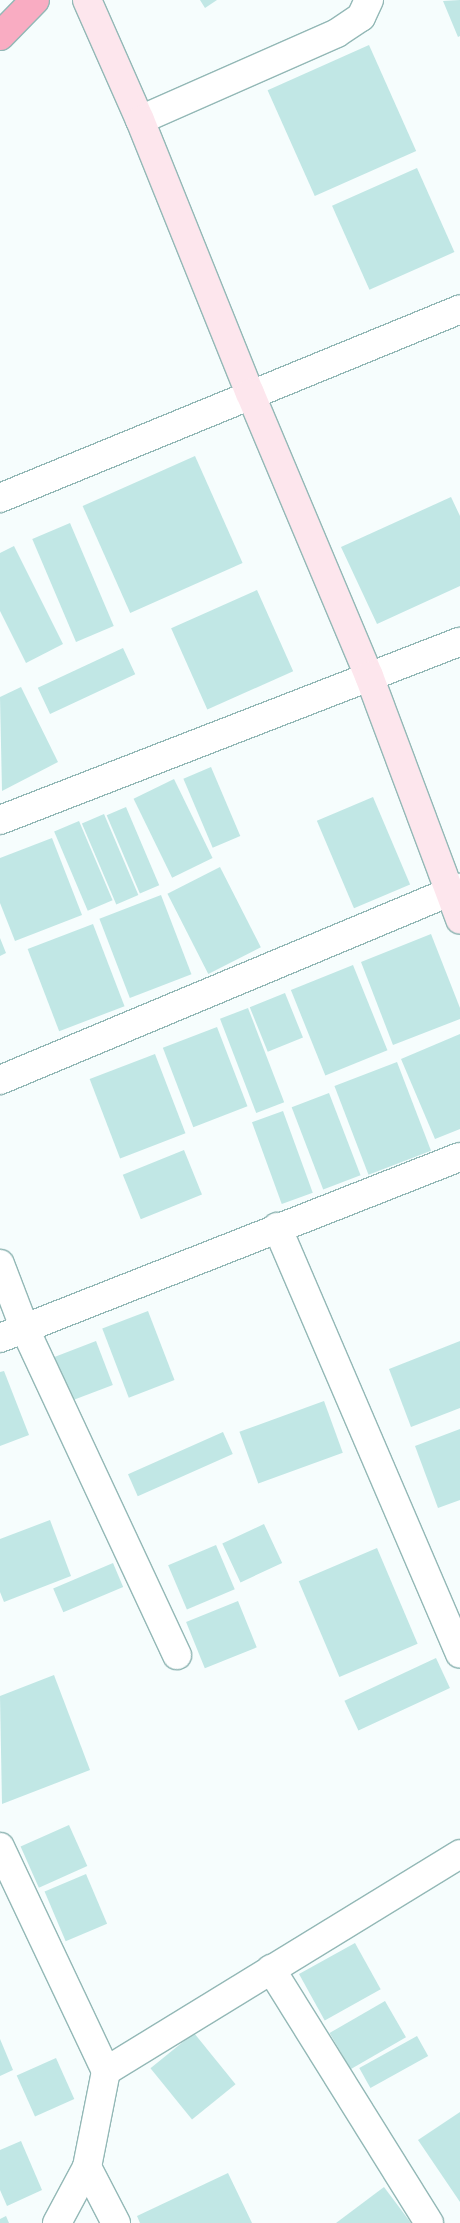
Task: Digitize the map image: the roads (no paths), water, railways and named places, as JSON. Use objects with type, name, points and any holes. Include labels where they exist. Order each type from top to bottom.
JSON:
[{"type":"highway","points":[[0,36],[35,0]]},
{"type":"street","points":[[87,0],[140,120],[250,393],[369,676],[455,890],[460,920]]},
{"type":"street","points":[[140,120],[337,33],[361,17],[369,0]]},
{"type":"street","points":[[0,498],[250,393],[460,309]]},
{"type":"street","points":[[0,820],[460,642]]},
{"type":"street","points":[[0,1080],[455,890]]},
{"type":"street","points":[[12,1333],[278,1226],[460,1157]]},
{"type":"street","points":[[278,1226],[460,1653]]},
{"type":"street","points":[[0,1264],[12,1333],[177,1655]]},
{"type":"street","points":[[0,1847],[106,2070],[87,2167],[57,2223]]},
{"type":"street","points":[[106,2070],[460,1854]]},
{"type":"street","points":[[271,1969],[429,2223]]},
{"type":"street","points":[[87,2167],[116,2223]]}]
